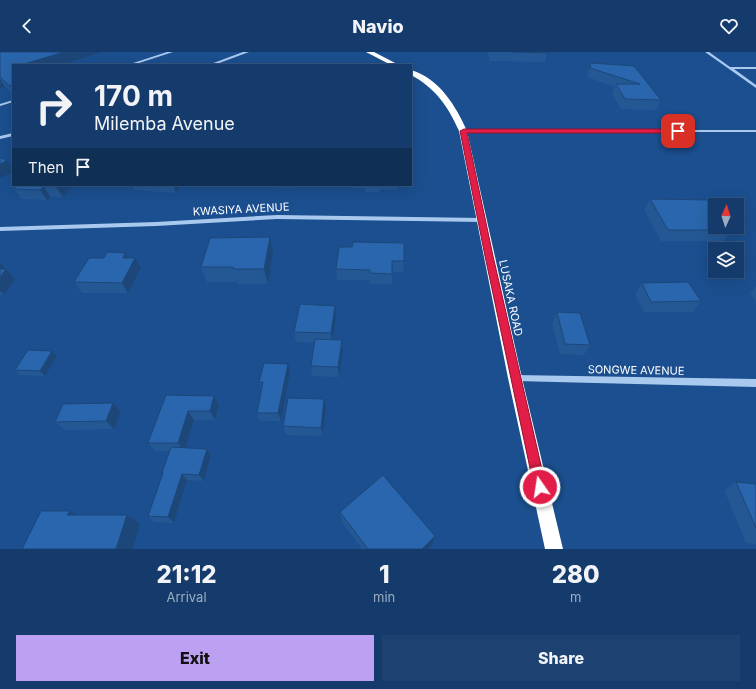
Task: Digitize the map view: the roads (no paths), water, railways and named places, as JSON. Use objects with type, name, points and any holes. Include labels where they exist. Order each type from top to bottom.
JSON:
[{"type":"highway","points":[[369,52],[394,64]]},
{"type":"highway","name":"LUSAKA ROAD","points":[[412,73],[436,88],[446,98],[455,111],[464,131],[515,378],[554,549]]},
{"type":"street","points":[[132,64],[171,52]]},
{"type":"street","points":[[213,64],[247,52]]},
{"type":"street","points":[[707,52],[756,87]]},
{"type":"street","points":[[730,68],[756,68]]},
{"type":"street","points":[[0,105],[12,101]]},
{"type":"street","points":[[464,131],[756,131]]},
{"type":"street","points":[[0,138],[12,134]]},
{"type":"street","name":"KWASIYA AVENUE","points":[[0,229],[156,224],[276,216],[482,220]]},
{"type":"street","name":"SONGWE AVENUE","points":[[515,378],[756,383]]}]
